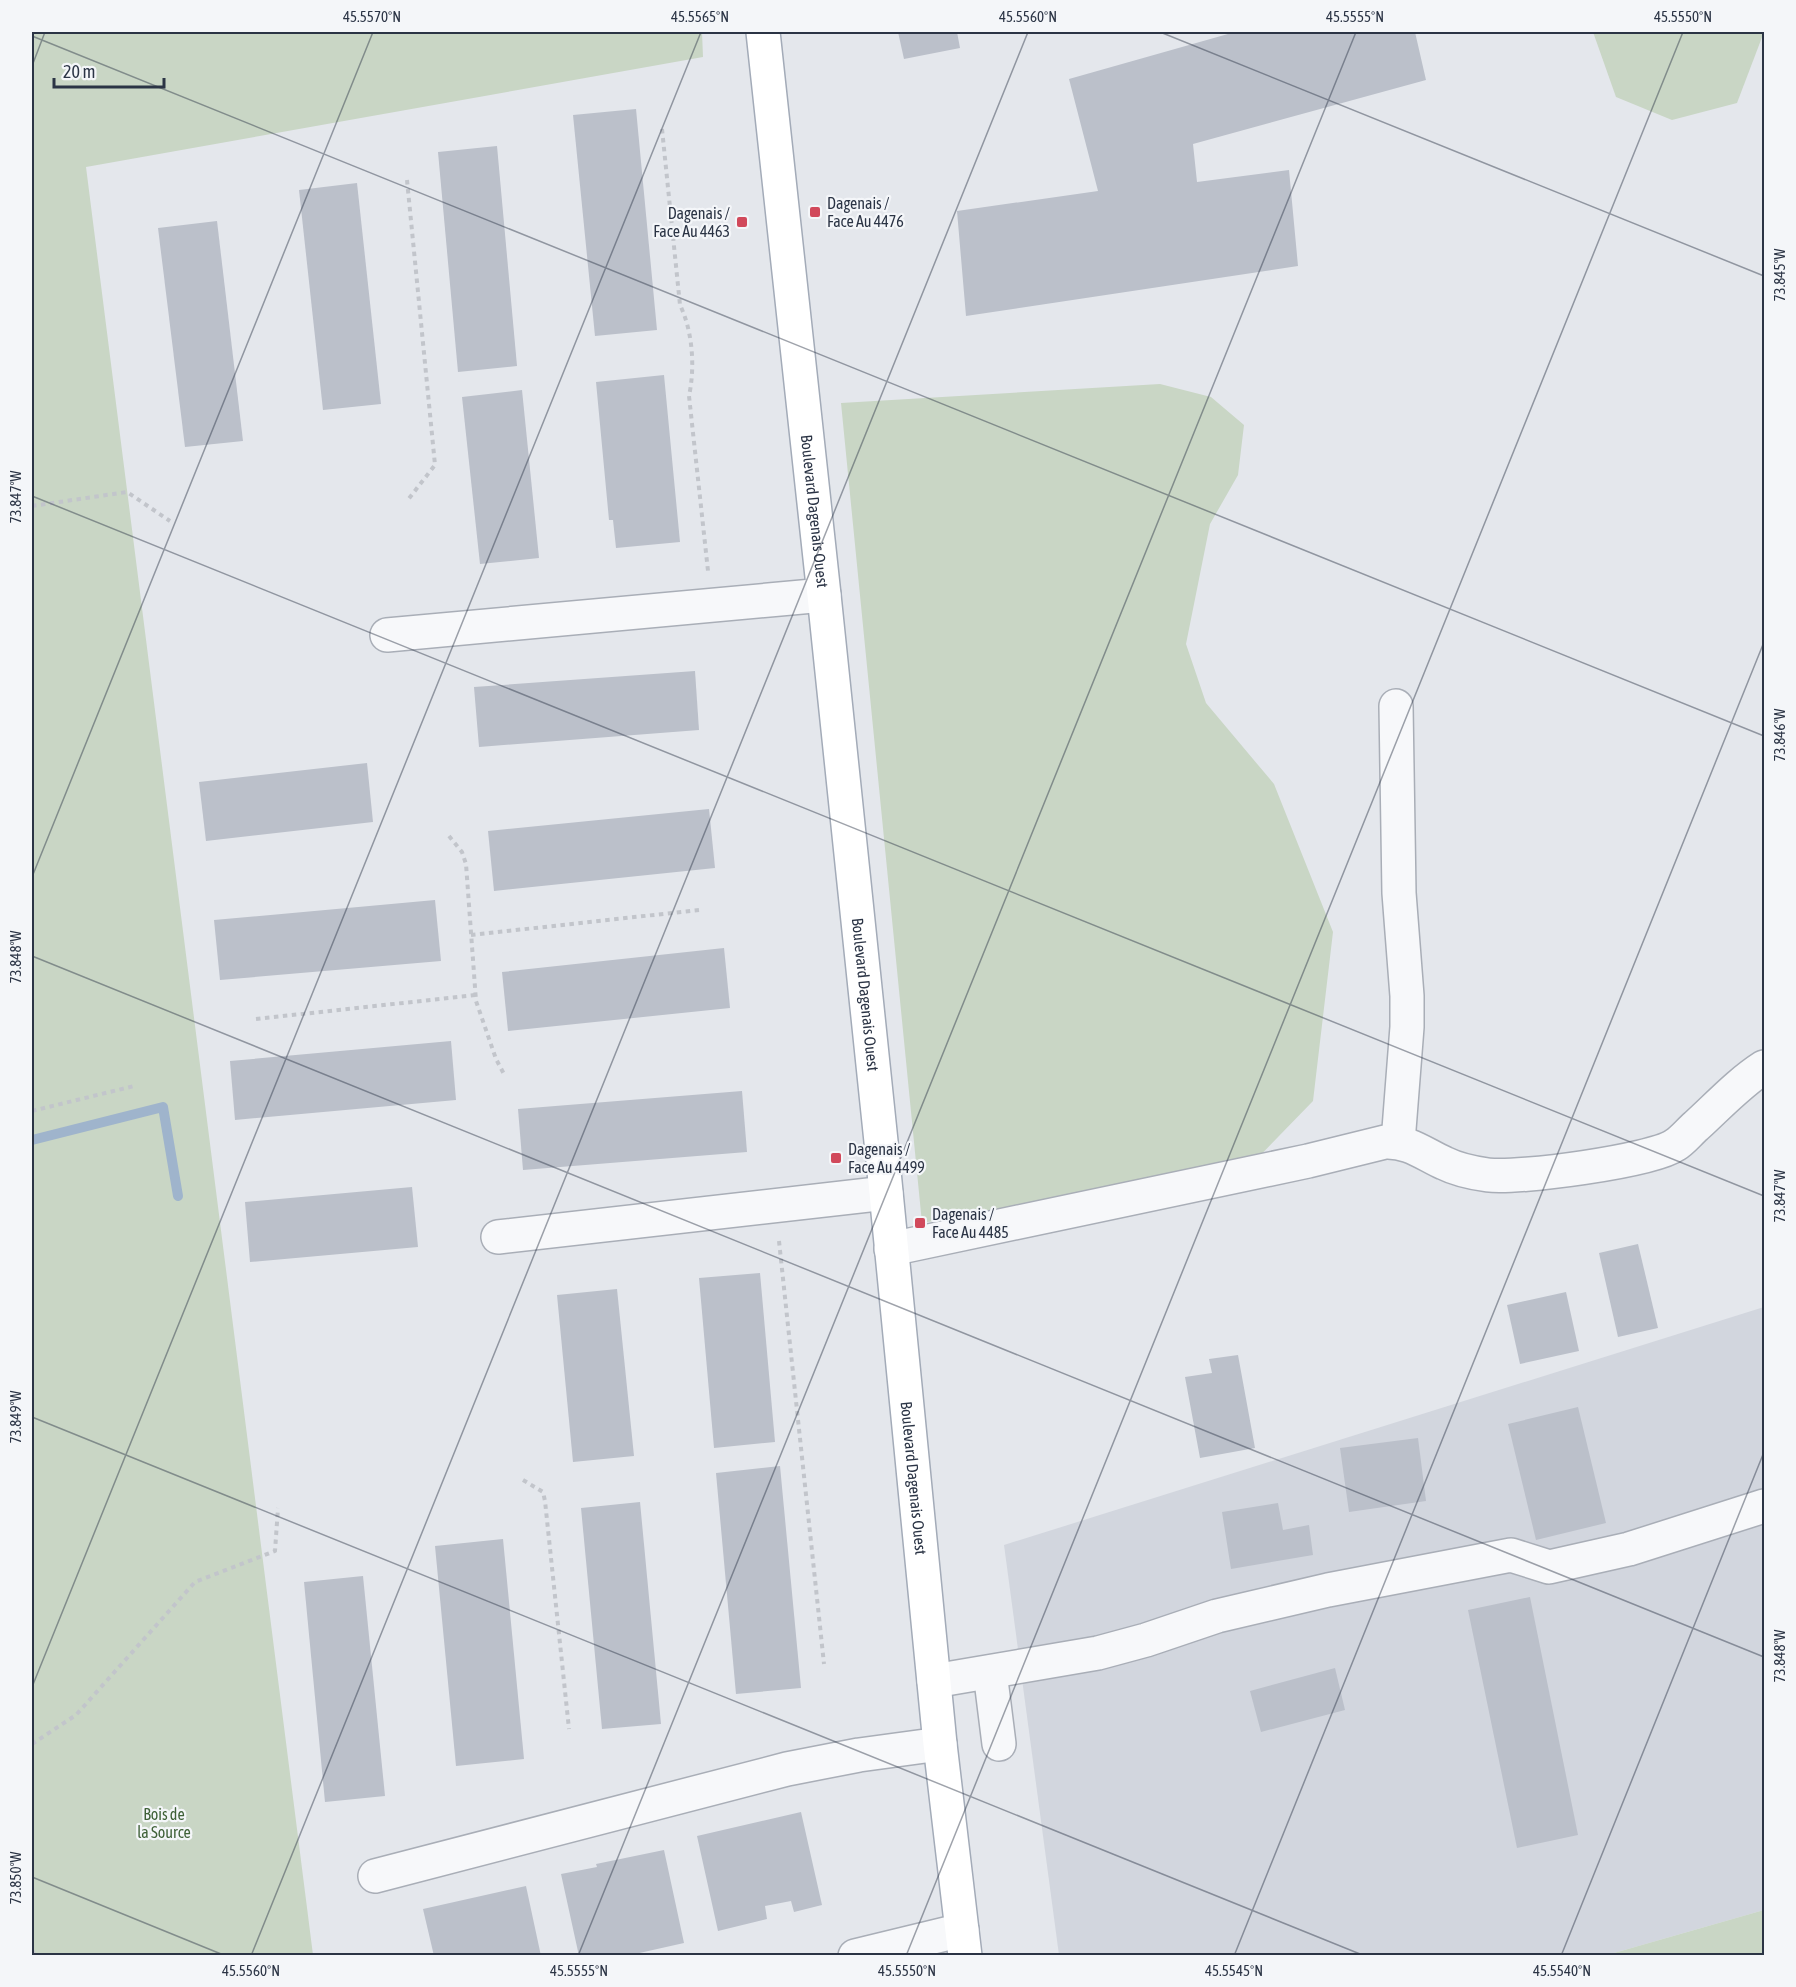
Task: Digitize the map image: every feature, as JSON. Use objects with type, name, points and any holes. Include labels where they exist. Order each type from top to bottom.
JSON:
[{"type":"main road","name":"Boulevard Dagenais Ouest","points":[[763,32],[886,1193],[940,1744],[964,1943]]},
{"type":"lane","points":[[387,635],[824,595]]},
{"type":"lane","points":[[1396,706],[1399,893],[1407,1027],[1398,1142]]},
{"type":"lane","points":[[891,1250],[1385,1143],[1398,1142],[1471,1173],[1500,1176],[1531,1174],[1654,1154],[1675,1145],[1749,1076],[1764,1067]]},
{"type":"lane","points":[[498,1237],[886,1193]]},
{"type":"lane","points":[[934,1681],[1098,1653],[1218,1616],[1328,1590],[1478,1561],[1512,1555],[1548,1567],[1629,1549],[1764,1506]]},
{"type":"lane","points":[[990,1672],[999,1744]]},
{"type":"lane","points":[[375,1876],[787,1769],[860,1755],[940,1744]]},
{"type":"lane","points":[[855,1956],[964,1943]]},
{"type":"path","points":[[662,129],[680,305],[687,321],[693,378],[689,396],[709,579]]},
{"type":"path","points":[[407,180],[435,465],[407,501]]},
{"type":"path","points":[[32,506],[127,492],[170,521]]},
{"type":"path","points":[[449,836],[462,852],[466,864],[476,1001],[496,1059],[505,1076]]},
{"type":"path","points":[[471,935],[699,910]]},
{"type":"path","points":[[256,1019],[476,995]]},
{"type":"path","points":[[32,1111],[134,1086]]},
{"type":"path","points":[[778,1231],[824,1664]]},
{"type":"path","points":[[523,1480],[543,1492],[545,1501],[569,1729]]},
{"type":"path","points":[[32,1744],[76,1716],[195,1582],[274,1551],[278,1508]]},
{"type":"path","points":[[32,1950],[35,1956]]},
{"type":"shaded area","points":[[1764,1307],[1764,1910],[1607,1955],[1059,1955],[1004,1545]]},
{"type":"green space","name":"Bois de la Source","points":[[32,32],[702,32],[703,57],[86,167],[313,1955],[32,1955]]},
{"type":"green space","points":[[1593,32],[1764,32],[1737,103],[1672,120],[1616,97]]},
{"type":"green space","points":[[1160,384],[1211,397],[1244,425],[1238,475],[1210,524],[1186,644],[1206,703],[1274,784],[1333,932],[1313,1101],[1249,1167],[922,1223],[841,403]]},
{"type":"green space","points":[[1764,1910],[1764,1955],[1607,1955]]},
{"type":"building","points":[[898,32],[957,32],[960,48],[904,59]]},
{"type":"building","points":[[1235,32],[1415,32],[1426,80],[1193,144],[1197,182],[1289,170],[1298,266],[966,316],[957,211],[1098,191],[1069,79]]},
{"type":"building","points":[[636,109],[657,330],[595,336],[573,115]]},
{"type":"building","points":[[497,146],[517,366],[458,372],[438,152]]},
{"type":"building","points":[[357,183],[381,404],[323,410],[299,190]]},
{"type":"building","points":[[217,221],[243,441],[185,447],[158,228]]},
{"type":"building","points":[[664,375],[680,542],[616,548],[613,520],[609,520],[596,382]]},
{"type":"building","points":[[522,390],[539,558],[480,564],[462,397]]},
{"type":"building","points":[[695,671],[699,730],[479,747],[474,687]]},
{"type":"building","points":[[367,763],[373,822],[206,841],[199,782]]},
{"type":"building","points":[[709,809],[715,868],[494,891],[488,831]]},
{"type":"building","points":[[435,900],[441,961],[220,980],[214,920]]},
{"type":"building","points":[[724,948],[730,1008],[508,1031],[502,972]]},
{"type":"building","points":[[451,1041],[456,1100],[235,1120],[230,1061]]},
{"type":"building","points":[[742,1091],[747,1152],[523,1170],[518,1109]]},
{"type":"building","points":[[412,1187],[418,1247],[250,1262],[245,1202]]},
{"type":"building","points":[[1638,1244],[1658,1328],[1618,1337],[1599,1253]]},
{"type":"building","points":[[760,1273],[775,1442],[714,1448],[699,1278]]},
{"type":"building","points":[[617,1289],[634,1456],[573,1462],[557,1295]]},
{"type":"building","points":[[1566,1292],[1579,1351],[1520,1364],[1507,1305]]},
{"type":"building","points":[[1238,1355],[1255,1448],[1200,1458],[1185,1377],[1212,1373],[1209,1359]]},
{"type":"building","points":[[1578,1407],[1606,1523],[1536,1540],[1508,1424]]},
{"type":"building","points":[[1418,1438],[1426,1501],[1349,1512],[1340,1448]]},
{"type":"building","points":[[780,1466],[801,1688],[736,1694],[716,1473]]},
{"type":"building","points":[[640,1502],[661,1724],[602,1729],[581,1508]]},
{"type":"building","points":[[1278,1503],[1283,1530],[1309,1525],[1313,1555],[1231,1569],[1222,1512]]},
{"type":"building","points":[[503,1539],[524,1759],[456,1766],[435,1546]]},
{"type":"building","points":[[363,1576],[385,1796],[325,1802],[304,1582]]},
{"type":"building","points":[[1530,1597],[1578,1835],[1517,1848],[1468,1610]]},
{"type":"building","points":[[1335,1668],[1345,1710],[1261,1732],[1250,1691]]},
{"type":"building","points":[[801,1812],[822,1905],[794,1912],[791,1901],[765,1906],[767,1919],[718,1931],[697,1836]]},
{"type":"building","points":[[664,1850],[684,1943],[626,1956],[579,1956],[561,1874]]},
{"type":"building","points":[[526,1886],[541,1956],[434,1956],[423,1909]]},
{"type":"waterway","points":[[32,1140],[163,1107],[178,1196]]},
{"type":"place","name":"Dagenais / Face Au 4476","points":[[815,212]]},
{"type":"place","name":"Dagenais / Face Au 4463","points":[[742,222]]},
{"type":"place","name":"Dagenais / Face Au 4499","points":[[836,1158]]},
{"type":"place","name":"Dagenais / Face Au 4485","points":[[920,1223]]}]
